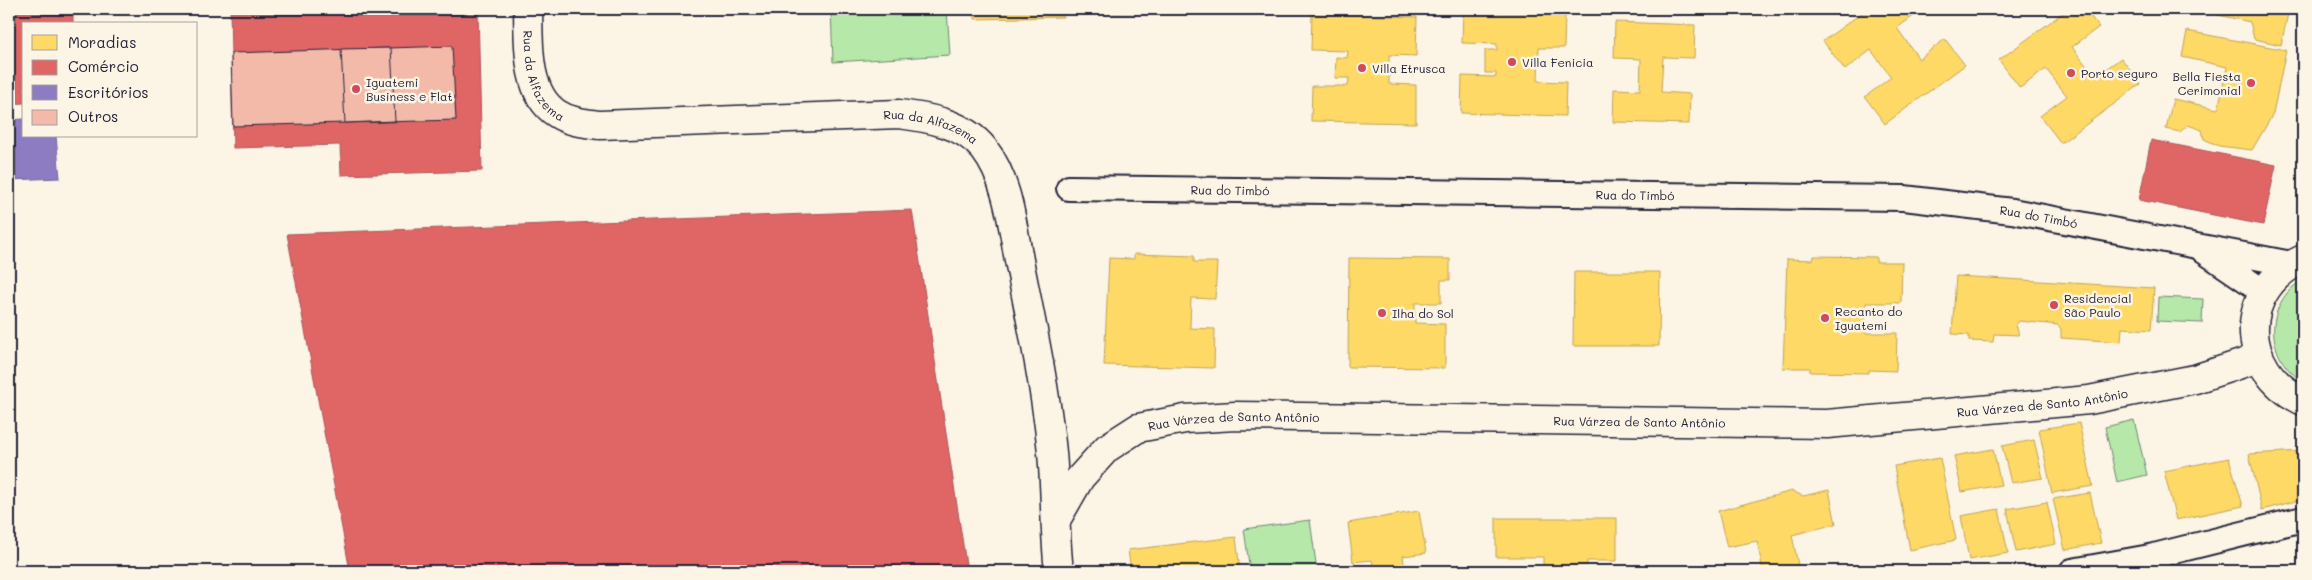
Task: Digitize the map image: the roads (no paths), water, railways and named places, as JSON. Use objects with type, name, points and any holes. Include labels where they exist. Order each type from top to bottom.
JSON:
[{"type":"street","name":"Rua da Alfazema","points":[[528,9],[529,45],[533,76],[542,98],[555,113],[574,121],[600,125],[899,114],[935,119],[962,130],[983,149],[998,173],[1008,206],[1043,383],[1051,445],[1059,571]]},
{"type":"street","name":"Rua do Timbó","points":[[1069,188],[1904,198],[2012,211],[2196,246],[2298,261]]},
{"type":"street","name":"Rua do Timbó","points":[[2196,246],[2264,292]]},
{"type":"street","points":[[2298,261],[2276,276],[2264,292],[2255,313],[2254,336],[2259,358],[2270,378],[2287,393],[2303,401]]},
{"type":"street","name":"Rua Várzea de Santo Antônio","points":[[1056,520],[1080,478],[1107,448],[1138,428],[1185,418],[1235,416],[1827,424],[2089,400],[2195,379],[2259,358]]},
{"type":"street","points":[[2072,571],[2150,557],[2303,519]]},
{"type":"place","name":"Villa Fenicia","points":[[1512,62]]},
{"type":"place","name":"Villa Etrusca","points":[[1362,68]]},
{"type":"place","name":"Porto seguro","points":[[2071,73]]},
{"type":"place","name":"Bella Fiesta Cerimonial","points":[[2251,83]]},
{"type":"place","name":"Iguatemi Business e Flat","points":[[356,89]]},
{"type":"place","name":"Residencial São Paulo","points":[[2054,305]]},
{"type":"place","name":"Ilha do Sol","points":[[1382,313]]},
{"type":"place","name":"Recanto do Iguatemi","points":[[1825,318]]}]
